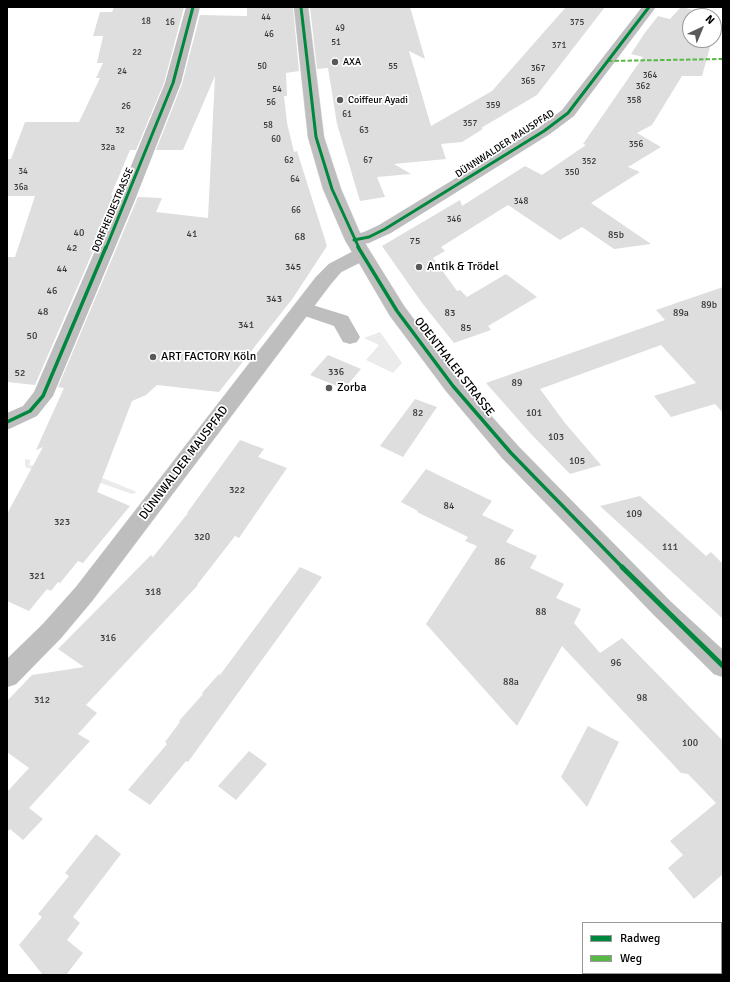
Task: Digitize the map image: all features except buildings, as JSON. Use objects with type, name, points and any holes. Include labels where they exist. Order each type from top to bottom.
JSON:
[{"type":"main road","name":"DORFHEIDESTRASSE","points":[[7,422],[30,411],[43,396],[129,193],[173,83],[193,7]]},
{"type":"main road","name":"ODENTHALER STRASSE","points":[[301,7],[316,137],[332,189],[358,247],[397,311],[431,359],[511,453],[662,608],[723,666]]},
{"type":"main road","name":"DÜNNWALDER MAUSPFAD","points":[[7,676],[52,631],[84,594],[335,268],[369,237],[385,229],[544,131],[562,117],[568,112],[649,7]]},
{"type":"main road","points":[[303,308],[341,321],[350,337]]},
{"type":"shaded area","points":[[380,332],[402,363],[393,373],[366,360],[379,345],[364,338]]},
{"type":"shaded area","points":[[25,459],[31,460],[29,465],[91,470],[100,477],[137,492],[132,494],[78,475],[27,468],[25,465]]},
{"type":"marked path","points":[[608,61],[723,59]]},
{"type":"cycle path","points":[[7,422],[30,411],[43,396],[126,200],[173,83],[193,7]]},
{"type":"cycle path","points":[[301,7],[316,137],[332,189],[354,240],[397,311],[453,386],[511,453],[662,608],[723,666]]},
{"type":"cycle path","points":[[354,240],[369,237],[385,229],[544,131],[568,113],[649,7]]},
{"type":"place","name":"AXA","points":[[335,62]]},
{"type":"place","name":"Coiffeur Ayadi","points":[[340,100]]},
{"type":"place","name":"Antik & Trödel","points":[[419,267]]},
{"type":"place","name":"ART FACTORY Köln","points":[[153,357]]},
{"type":"place","name":"Zorba","points":[[329,388]]}]
